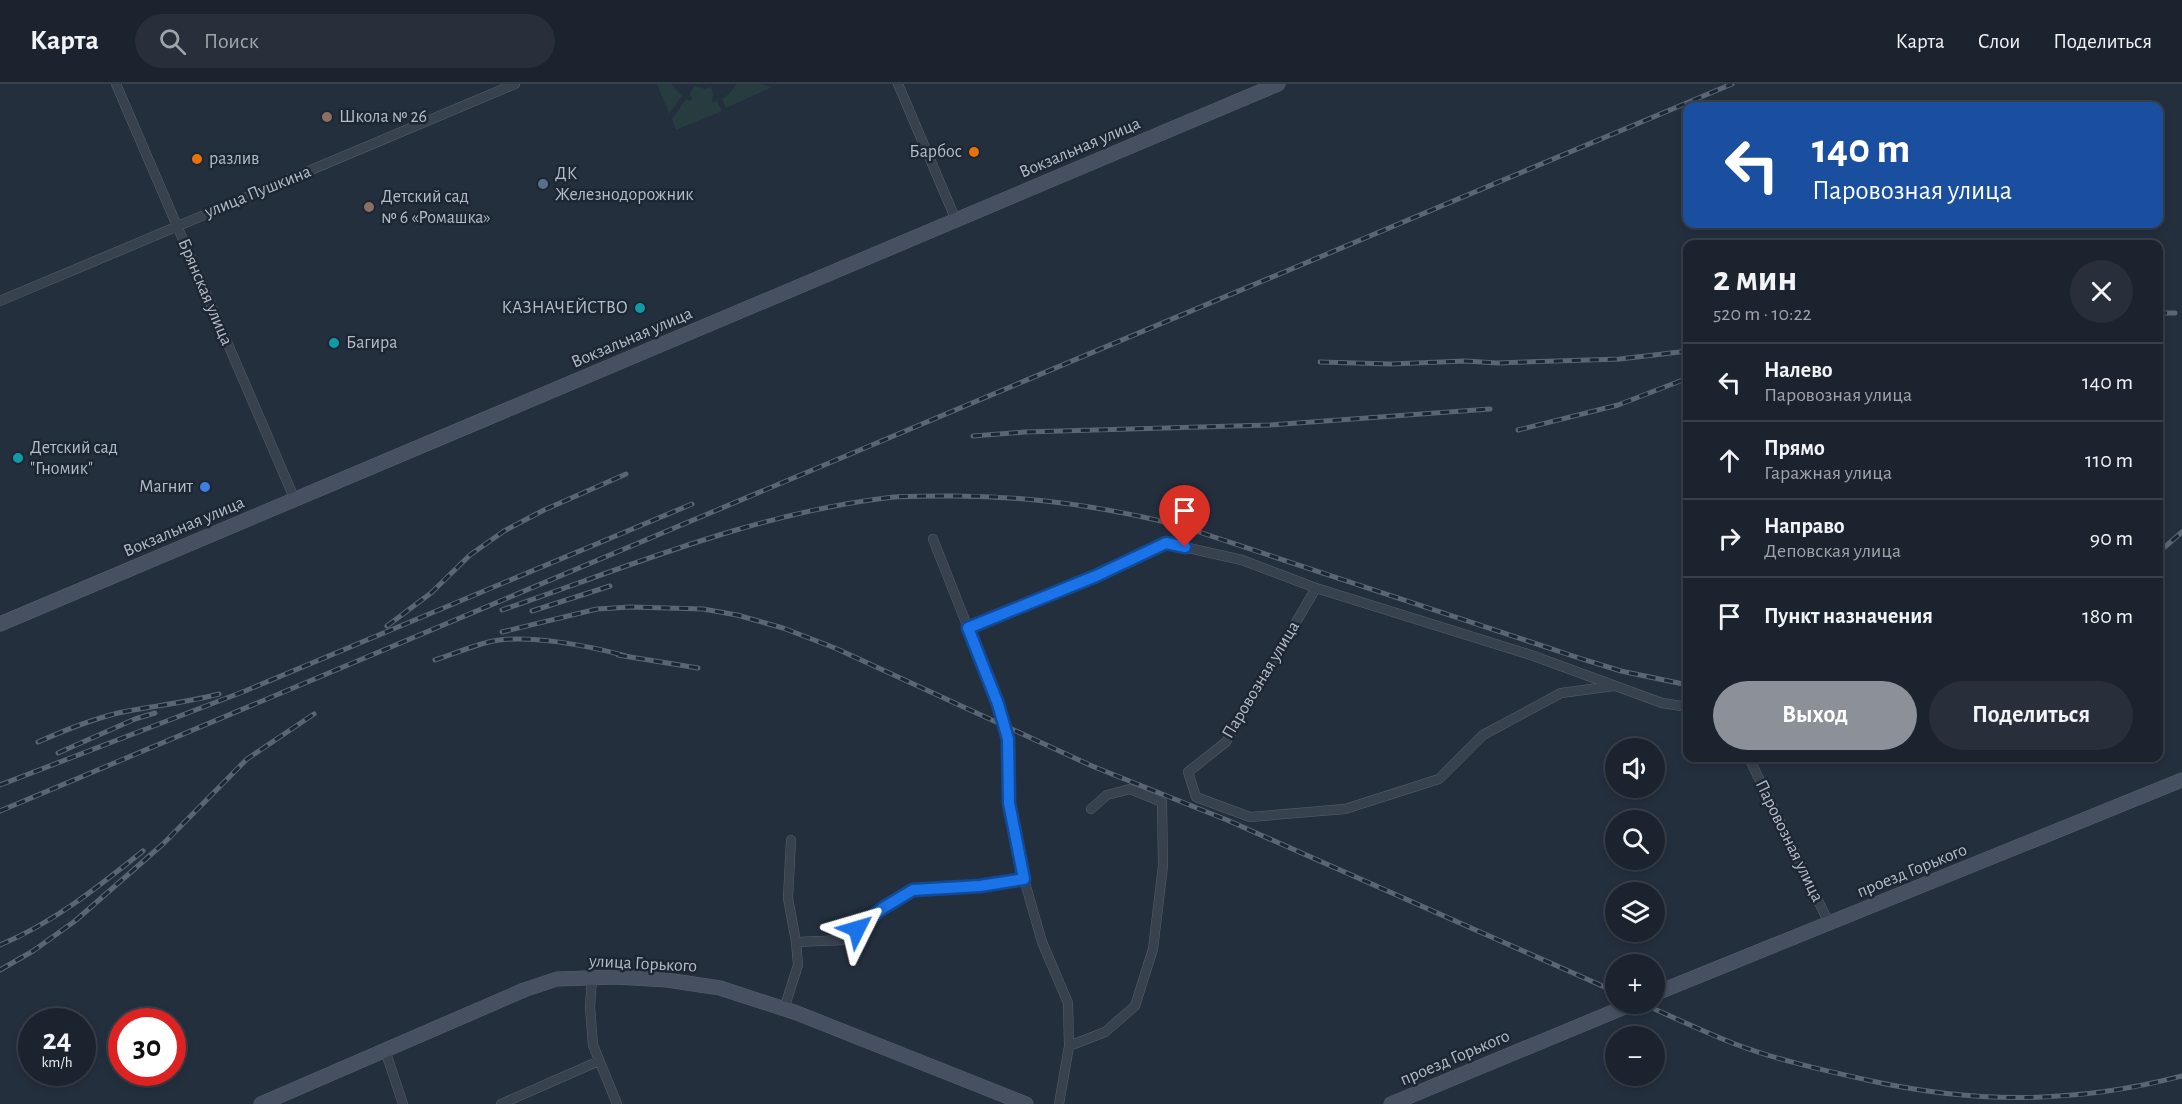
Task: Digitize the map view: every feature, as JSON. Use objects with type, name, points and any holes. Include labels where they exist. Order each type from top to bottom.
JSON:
[{"type":"main road","name":"Вокзальная улица","points":[[0,624],[1278,84]]},
{"type":"main road","name":"проезд Горького","points":[[1665,990],[2182,780]]},
{"type":"main road","name":"улица Горького","points":[[261,1104],[524,990],[557,979],[616,977],[667,980],[720,988],[784,1009],[1026,1104]]},
{"type":"main road","name":"проезд Горького","points":[[1391,1104],[1608,1014]]},
{"type":"street","name":"Брянская улица","points":[[116,84],[295,500]]},
{"type":"street","name":"улица Пушкина","points":[[0,301],[515,84]]},
{"type":"street","points":[[898,84],[956,220]]},
{"type":"street","points":[[933,539],[998,704],[1008,739],[1009,803],[1024,879],[1042,942],[1068,1003],[1069,1046],[1059,1104]]},
{"type":"street","points":[[968,628],[1096,576],[1166,543],[1242,560],[1316,588]]},
{"type":"street","name":"Паровозная улица","points":[[1616,686],[1561,693],[1483,735],[1439,779],[1345,809],[1250,817],[1196,797],[1188,772],[1226,742],[1316,588],[1531,655],[1616,686],[1662,703],[1683,706]]},
{"type":"street","name":"Паровозная улица","points":[[1751,762],[1827,919],[1827,925]]},
{"type":"street","points":[[1069,1046],[1105,1032],[1135,1006],[1153,949],[1163,866],[1162,802],[1130,789],[1107,795],[1091,809]]},
{"type":"street","points":[[784,1009],[798,964],[788,898],[791,840]]},
{"type":"street","points":[[796,942],[844,940],[883,908],[913,890],[980,886],[1024,879]]},
{"type":"street","points":[[592,978],[590,1007],[593,1045],[617,1104]]},
{"type":"street","points":[[385,1050],[403,1104]]},
{"type":"street","points":[[501,1104],[599,1061]]},
{"type":"green space","points":[[657,84],[671,84],[682,96],[669,114]]},
{"type":"green space","points":[[737,84],[760,84],[772,87],[726,108],[722,99]]},
{"type":"green space","points":[[694,86],[705,89],[711,87],[714,96],[712,103],[717,101],[722,111],[676,130],[672,119],[686,99],[691,101],[692,97],[689,95]]},
{"type":"railway","points":[[1689,102],[1732,84]]},
{"type":"railway","points":[[0,811],[1683,105]]},
{"type":"railway","points":[[2163,313],[2175,313]]},
{"type":"railway","points":[[1320,362],[1391,364],[1465,361],[1497,363],[1620,359],[1683,352]]},
{"type":"railway","points":[[1518,430],[1618,405],[1683,380]]},
{"type":"railway","points":[[973,436],[1025,432],[1270,425],[1490,409]]},
{"type":"railway","points":[[387,626],[431,593],[470,555],[504,531],[544,510],[626,474]]},
{"type":"railway","points":[[502,610],[695,543],[793,515],[843,504],[894,497],[1004,497],[1093,507],[1181,526],[1579,658],[1621,671],[1683,684]]},
{"type":"railway","points":[[0,785],[245,691],[692,504]]},
{"type":"railway","points":[[2163,549],[2182,532]]},
{"type":"railway","points":[[532,611],[610,586]]},
{"type":"railway","points":[[502,632],[597,609],[631,607],[703,609],[737,615],[783,628],[835,648],[1092,766],[1227,820],[1605,987]]},
{"type":"railway","points":[[435,660],[486,643],[508,639],[560,642],[626,656]]},
{"type":"railway","points":[[618,655],[698,668]]},
{"type":"railway","points":[[38,742],[118,713],[219,694]]},
{"type":"railway","points":[[58,753],[135,719],[155,713]]},
{"type":"railway","points":[[0,970],[33,951],[75,921],[163,844],[247,759],[314,714]]},
{"type":"railway","points":[[0,945],[57,915],[143,851]]},
{"type":"railway","points":[[1665,1014],[1767,1055],[1867,1080],[1946,1093],[2024,1098],[2064,1096],[2103,1092],[2182,1076]]},
{"type":"place","name":"Школа № 26","points":[[327,117]]},
{"type":"place","name":"Барбос","points":[[974,152]]},
{"type":"place","name":"разлив","points":[[197,159]]},
{"type":"place","name":"ДК Железнодорожник","points":[[543,184]]},
{"type":"place","name":"Детский сад № 6 «Ромашка»","points":[[369,207]]},
{"type":"place","name":"КАЗНАЧЕЙСТВО","points":[[640,308]]},
{"type":"place","name":"Багира","points":[[334,343]]},
{"type":"place","name":"Детский сад \"Гномик\"","points":[[18,458]]},
{"type":"place","name":"Магнит","points":[[205,487]]},
{"type":"route","points":[[857,929],[883,908],[913,890],[980,886],[1024,879],[1009,803],[1008,739],[998,704],[968,628],[1096,576],[1166,543],[1185,547]]}]
